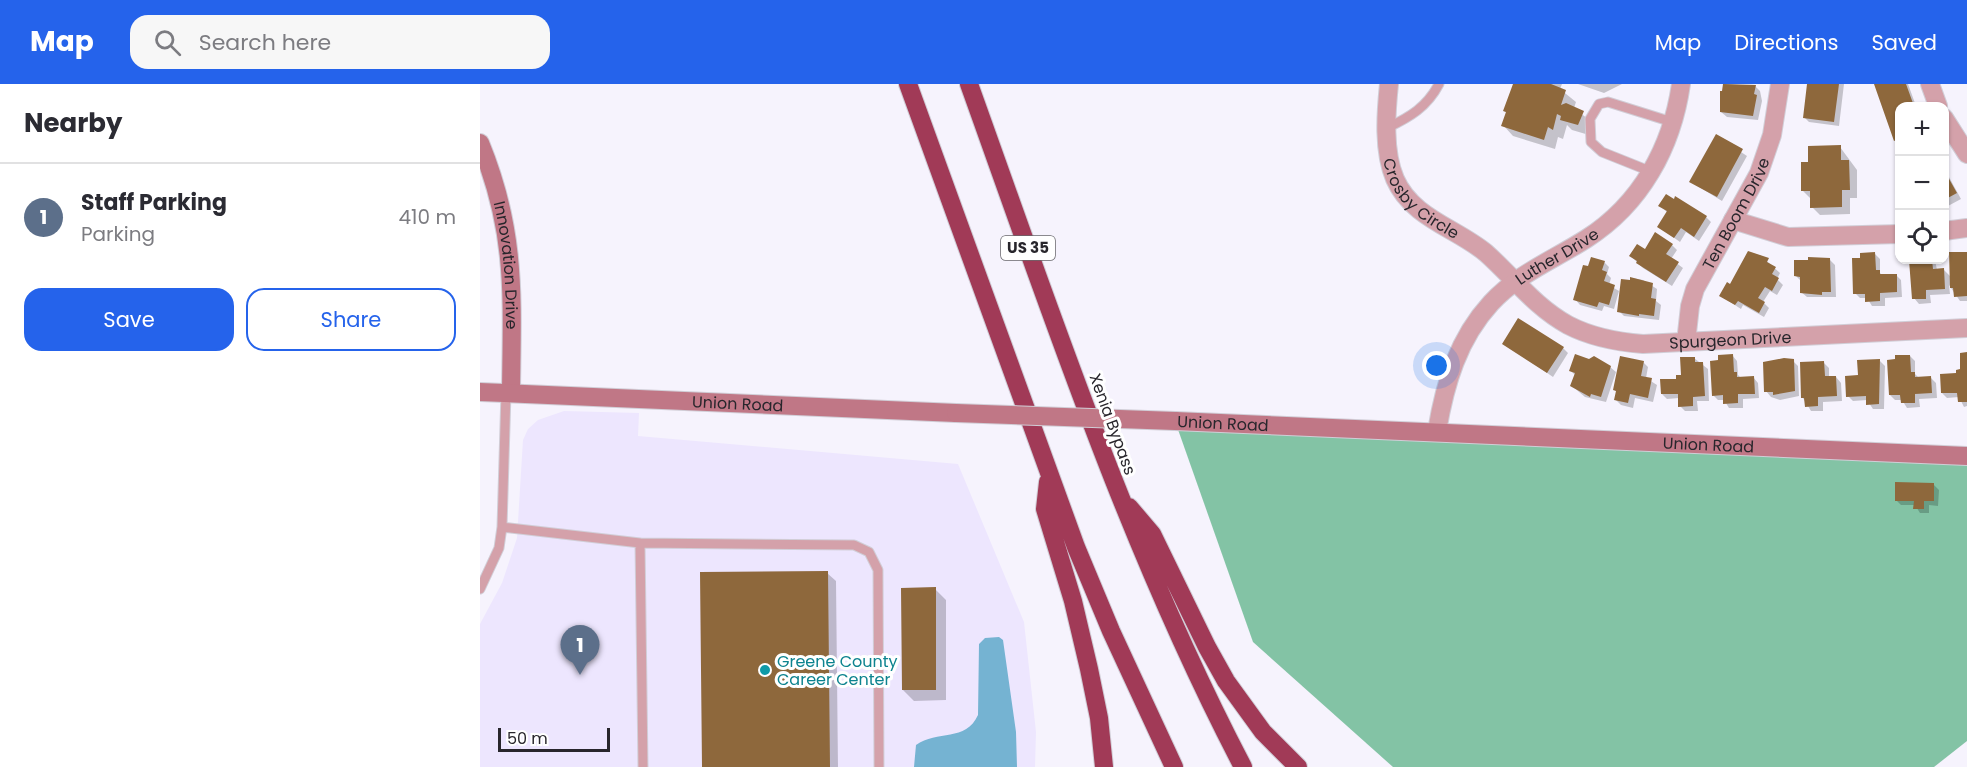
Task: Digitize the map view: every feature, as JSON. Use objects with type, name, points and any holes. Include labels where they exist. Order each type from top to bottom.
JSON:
[{"type":"highway","points":[[908,84],[1049,477],[1111,631],[1174,767]]},
{"type":"highway","name":"Xenia Bypass","points":[[969,84],[1118,494],[1181,642],[1243,767]]},
{"type":"highway","points":[[1049,477],[1045,509],[1070,591],[1089,669],[1099,718],[1104,767]]},
{"type":"highway","points":[[1118,494],[1152,534],[1226,681],[1263,732],[1298,767]]},
{"type":"street","name":"Crosby Circle","points":[[1389,84],[1387,128],[1395,179],[1414,206],[1442,227],[1483,250],[1516,280]]},
{"type":"street","name":"Luther Drive","points":[[1437,431],[1444,393],[1456,356],[1477,320],[1516,280],[1601,229],[1629,202],[1652,172],[1662,153],[1681,84]]},
{"type":"street","name":"Ten Boom Drive","points":[[1686,342],[1690,306],[1695,289],[1767,153],[1780,84]]},
{"type":"street","points":[[1930,84],[1937,102]]},
{"type":"street","points":[[1949,126],[1967,154]]},
{"type":"street","name":"Innovation Drive","points":[[480,143],[495,178],[507,226],[513,274],[509,392]]},
{"type":"street","points":[[1733,220],[1788,237],[1895,234]]},
{"type":"street","points":[[1949,230],[1967,228]]},
{"type":"street","name":"Spurgeon Drive","points":[[1516,280],[1543,309],[1582,331],[1624,343],[1686,342],[1967,327]]},
{"type":"street","name":"Union Road","points":[[480,392],[1437,431],[1967,456]]},
{"type":"lane","points":[[1387,128],[1412,116],[1430,100],[1439,84]]},
{"type":"lane","points":[[1652,172],[1602,152],[1591,142],[1590,119],[1599,104],[1608,102],[1672,122]]},
{"type":"lane","points":[[480,589],[499,548],[509,392]]},
{"type":"lane","points":[[502,526],[640,543],[854,545],[869,552],[878,570],[879,767]]},
{"type":"lane","points":[[640,543],[643,767]]},
{"type":"shaded area","points":[[564,411],[639,413],[638,436],[958,464],[1024,622],[1036,732],[1035,767],[480,767],[480,624],[502,583],[517,538],[523,440],[528,429],[538,420]]},
{"type":"green space","points":[[1175,421],[1967,456],[1967,741],[1934,767],[1393,767],[1253,642]]},
{"type":"water","points":[[999,637],[1003,640],[1016,732],[1017,767],[914,767],[916,745],[959,732],[973,723],[978,715],[979,644],[985,638]]},
{"type":"building","points":[[1513,84],[1551,84],[1566,90],[1561,105],[1566,103],[1584,111],[1578,125],[1560,120],[1561,116],[1557,114],[1553,130],[1548,127],[1544,140],[1501,126],[1506,112],[1503,111]]},
{"type":"building","points":[[1723,84],[1756,85],[1754,94],[1757,95],[1753,116],[1720,112],[1720,91],[1722,91]]},
{"type":"building","points":[[1807,84],[1839,84],[1834,122],[1803,118]]},
{"type":"building","points":[[1874,84],[1906,84],[1913,102],[1895,102],[1894,141]]},
{"type":"building","points":[[1716,134],[1743,149],[1717,197],[1689,182]]},
{"type":"building","points":[[1841,145],[1841,160],[1849,160],[1850,190],[1842,190],[1842,207],[1810,208],[1810,191],[1801,191],[1801,162],[1808,162],[1808,146]]},
{"type":"building","points":[[1949,179],[1957,193],[1949,197]]},
{"type":"building","points":[[1666,194],[1674,199],[1675,196],[1707,216],[1694,237],[1681,228],[1674,238],[1657,227],[1667,211],[1658,206]]},
{"type":"building","points":[[1655,232],[1673,244],[1666,254],[1679,262],[1666,282],[1629,256],[1637,244],[1645,249]]},
{"type":"building","points":[[1748,251],[1769,258],[1767,262],[1776,267],[1772,274],[1779,278],[1772,291],[1765,287],[1758,298],[1765,302],[1759,313],[1738,301],[1735,305],[1719,296],[1727,282],[1730,284]]},
{"type":"building","points":[[1875,252],[1876,270],[1880,270],[1880,274],[1897,274],[1897,292],[1880,293],[1880,301],[1865,302],[1865,294],[1853,294],[1852,258],[1860,258],[1860,253]]},
{"type":"building","points":[[1949,252],[1967,252],[1967,296],[1954,297],[1953,288],[1950,288]]},
{"type":"building","points":[[1591,257],[1605,261],[1602,270],[1607,272],[1604,281],[1615,285],[1609,305],[1599,302],[1597,307],[1573,300],[1583,265],[1588,266]]},
{"type":"building","points":[[1808,257],[1830,258],[1831,292],[1822,292],[1822,295],[1800,293],[1800,277],[1794,276],[1794,260],[1808,260]]},
{"type":"building","points":[[1909,264],[1932,264],[1933,269],[1944,268],[1945,289],[1926,290],[1926,299],[1912,299]]},
{"type":"building","points":[[1630,277],[1653,283],[1651,298],[1656,299],[1654,316],[1617,312],[1621,279],[1630,280]]},
{"type":"building","points":[[1518,318],[1564,347],[1547,373],[1502,344]]},
{"type":"building","points":[[1967,352],[1967,402],[1958,402],[1957,393],[1941,393],[1940,374],[1956,373],[1956,370],[1960,369],[1960,353]]},
{"type":"building","points":[[1575,354],[1589,359],[1594,356],[1611,366],[1601,397],[1591,394],[1590,397],[1570,386],[1575,373],[1569,371]]},
{"type":"building","points":[[1733,354],[1734,372],[1737,372],[1737,377],[1754,376],[1755,394],[1738,394],[1738,403],[1723,404],[1723,395],[1712,396],[1710,361],[1718,360],[1718,355]]},
{"type":"building","points":[[1895,355],[1910,355],[1911,372],[1915,372],[1915,377],[1931,376],[1932,393],[1915,394],[1915,403],[1901,403],[1900,395],[1889,395],[1887,360],[1895,359]]},
{"type":"building","points":[[1620,356],[1644,361],[1641,376],[1652,378],[1648,398],[1630,394],[1628,403],[1614,400],[1616,391],[1613,390]]},
{"type":"building","points":[[1680,357],[1695,357],[1695,362],[1703,362],[1705,396],[1693,397],[1693,406],[1678,407],[1678,394],[1661,394],[1660,379],[1676,379],[1676,375],[1681,375]]},
{"type":"building","points":[[1784,358],[1794,359],[1795,391],[1773,395],[1773,392],[1764,392],[1763,362]]},
{"type":"building","points":[[1880,359],[1879,404],[1866,405],[1866,396],[1846,397],[1845,376],[1858,375],[1857,360]]},
{"type":"building","points":[[1824,361],[1825,376],[1836,376],[1837,396],[1818,397],[1818,406],[1805,407],[1804,398],[1801,398],[1800,362]]},
{"type":"building","points":[[1895,482],[1934,483],[1934,501],[1924,501],[1924,509],[1913,509],[1914,501],[1895,501]]},
{"type":"building","name":"Greene County Career Center","points":[[828,571],[830,767],[702,767],[700,572]]},
{"type":"building","points":[[936,587],[936,690],[902,690],[901,588]]},
{"type":"place","name":"Greene County Career Center","points":[[765,670]]},
{"type":"place","name":"Staff Parking","points":[[580,675]]}]
